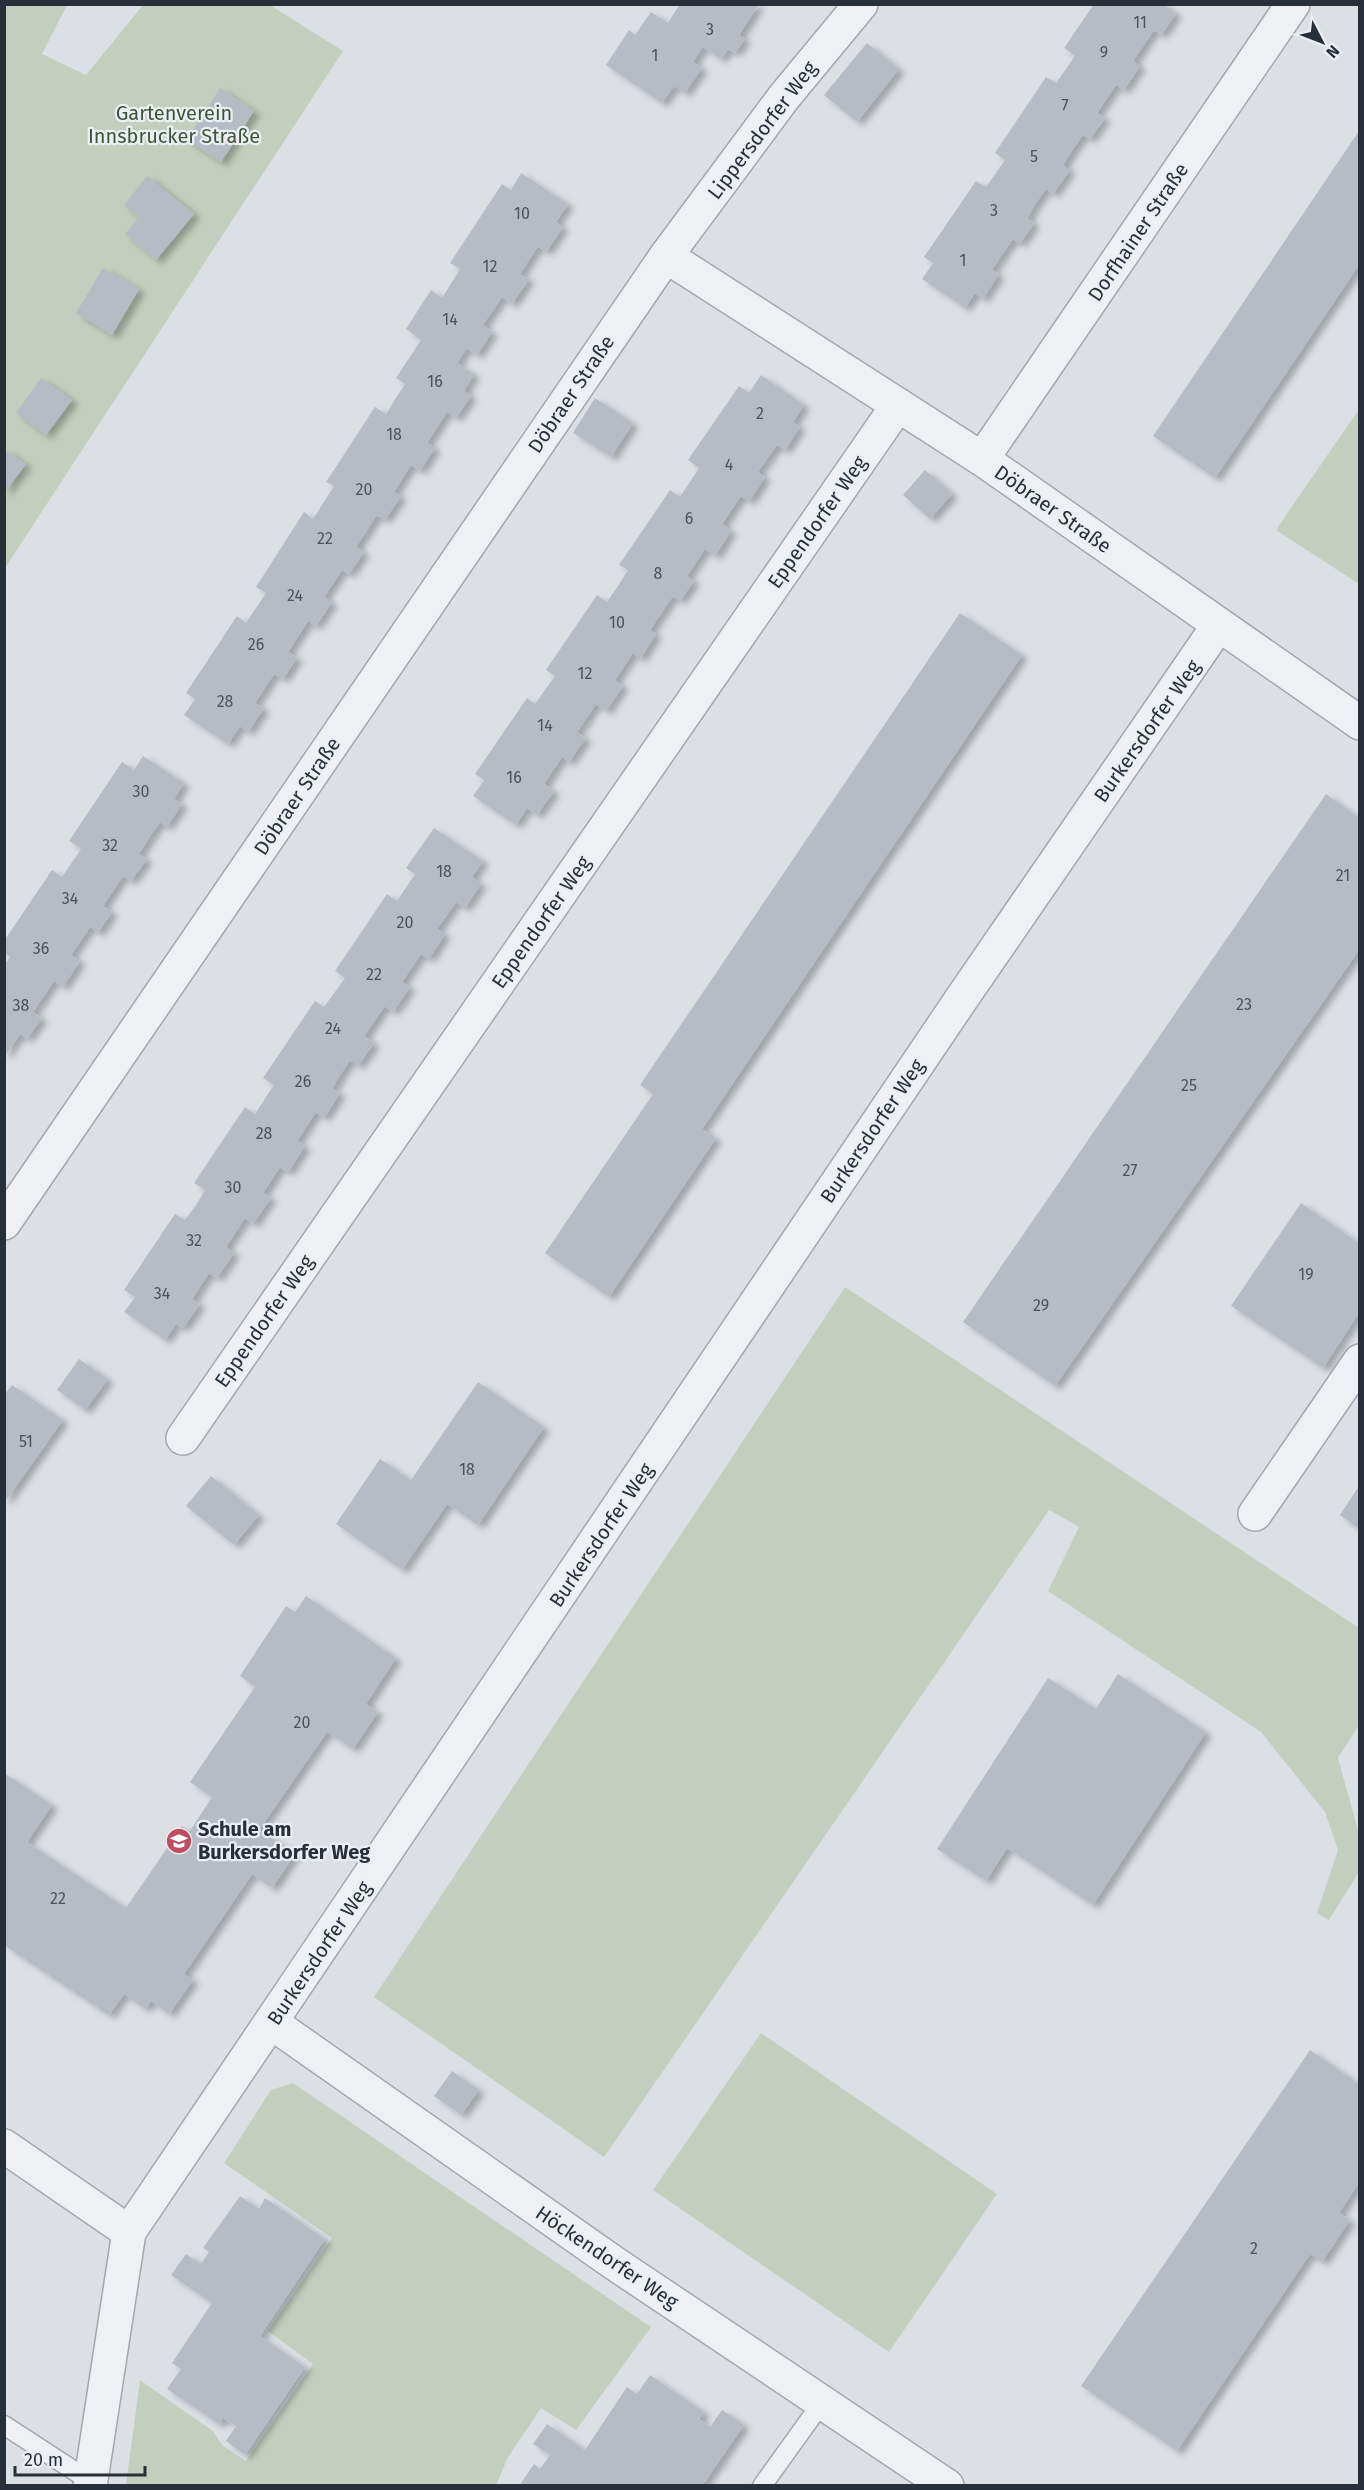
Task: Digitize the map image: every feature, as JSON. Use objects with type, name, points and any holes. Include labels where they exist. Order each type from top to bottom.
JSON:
[{"type":"street","name":"Lippersdorfer Weg","points":[[666,256],[784,97],[861,4]]},
{"type":"street","name":"Dorfhainer Straße","points":[[982,459],[1293,4]]},
{"type":"street","name":"Döbraer Straße","points":[[4,1223],[666,256],[982,459],[1359,723]]},
{"type":"street","name":"Eppendorfer Weg","points":[[183,1438],[898,405]]},
{"type":"street","name":"Burkersdorfer Weg","points":[[90,2483],[129,2232],[962,998],[1218,626]]},
{"type":"street","points":[[1255,1514],[1359,1361]]},
{"type":"street","name":"Höckendorfer Weg","points":[[272,2023],[604,2256],[947,2486]]},
{"type":"street","points":[[4,2146],[129,2232]]},
{"type":"lane","points":[[762,2486],[823,2401]]},
{"type":"lane","points":[[4,2425],[90,2483]]},
{"type":"green space","name":"Gartenverein Innsbrucker Straße","points":[[5,5],[67,5],[42,54],[86,75],[143,5],[270,5],[343,51],[5,568]]},
{"type":"green space","points":[[1359,409],[1359,584],[1276,530]]},
{"type":"green space","points":[[845,1287],[1359,1628],[1359,1725],[1338,1758],[1359,1834],[1359,1872],[1329,1920],[1317,1913],[1338,1850],[1325,1812],[1261,1732],[1048,1591],[1079,1527],[1049,1510],[604,2157],[374,1997]]},
{"type":"green space","points":[[761,2033],[997,2194],[889,2352],[653,2190]]},
{"type":"green space","points":[[293,2083],[651,2327],[576,2430],[541,2408],[508,2457],[496,2485],[126,2485],[140,2380],[213,2431],[222,2445],[246,2461],[313,2364],[268,2331],[332,2238],[224,2163],[271,2090]]},
{"type":"building","points":[[680,4],[759,4],[739,35],[745,39],[735,53],[728,49],[721,59],[703,47],[693,62],[702,68],[685,93],[674,86],[662,103],[606,65],[629,30],[635,35],[651,12],[668,23]]},
{"type":"building","points":[[1094,4],[1167,4],[1166,6],[1176,14],[1161,35],[1154,30],[1133,61],[1140,66],[1124,90],[1116,85],[1097,113],[1105,118],[1090,139],[1083,135],[1073,149],[1063,165],[1070,170],[1053,194],[1046,189],[1036,203],[1027,218],[1034,223],[1020,244],[1013,239],[1003,253],[992,270],[999,274],[983,299],[975,293],[965,308],[922,279],[933,263],[924,257],[976,181],[986,187],[1005,160],[995,153],[1046,77],[1056,83],[1075,56],[1064,48]]},
{"type":"building","points":[[867,43],[899,69],[857,122],[824,95]]},
{"type":"building","points":[[220,88],[254,111],[221,162],[187,140]]},
{"type":"building","points":[[1359,131],[1359,265],[1215,478],[1153,436]]},
{"type":"building","points":[[521,173],[568,204],[556,222],[563,227],[546,252],[538,246],[520,274],[529,279],[512,304],[502,297],[483,325],[492,332],[477,355],[467,348],[457,363],[474,374],[464,391],[471,396],[456,418],[447,412],[427,443],[435,448],[420,471],[411,465],[394,492],[401,496],[385,520],[377,515],[356,547],[364,552],[349,574],[342,570],[324,597],[332,602],[316,626],[308,621],[288,652],[297,658],[283,679],[274,674],[255,703],[264,708],[248,732],[240,726],[228,744],[184,715],[195,699],[186,693],[237,616],[246,623],[266,593],[256,587],[304,512],[313,519],[334,486],[326,482],[375,407],[386,414],[405,384],[396,378],[421,340],[406,329],[431,290],[442,298],[460,269],[450,263],[502,184],[511,190]]},
{"type":"building","points":[[147,176],[194,214],[156,260],[125,234],[139,217],[124,205]]},
{"type":"building","points":[[103,268],[139,289],[112,335],[76,313]]},
{"type":"building","points":[[761,375],[804,405],[793,422],[800,427],[785,450],[777,445],[758,472],[765,477],[749,502],[741,496],[722,524],[731,531],[715,556],[705,549],[687,576],[694,581],[680,601],[673,596],[650,630],[656,634],[640,659],[633,653],[615,680],[623,686],[606,711],[596,704],[577,732],[586,738],[569,762],[562,757],[544,784],[554,791],[537,815],[527,808],[516,825],[473,796],[484,780],[475,774],[527,698],[535,704],[555,676],[546,670],[597,595],[607,602],[618,586],[628,570],[619,565],[670,490],[680,497],[699,468],[688,460],[739,386],[749,393]]},
{"type":"building","points":[[41,378],[72,400],[46,435],[16,413]]},
{"type":"building","points":[[595,398],[633,423],[611,457],[573,433]]},
{"type":"building","points":[[4,449],[26,464],[4,493]]},
{"type":"building","points":[[925,470],[952,494],[930,519],[903,495]]},
{"type":"building","points":[[960,613],[1022,655],[702,1129],[716,1138],[609,1297],[545,1253],[653,1094],[640,1085]]},
{"type":"building","points":[[143,756],[184,783],[174,799],[182,804],[167,827],[160,822],[149,838],[139,854],[147,859],[131,881],[123,876],[103,906],[112,912],[98,933],[90,927],[71,955],[80,961],[63,987],[54,981],[33,1012],[42,1018],[27,1039],[20,1034],[4,1057],[4,965],[10,957],[4,953],[4,941],[52,870],[62,877],[81,849],[69,841],[122,762],[134,770]]},
{"type":"building","points":[[1326,794],[1359,818],[1359,950],[1055,1386],[963,1322]]},
{"type":"building","points":[[434,828],[483,861],[472,877],[481,884],[465,908],[456,902],[437,929],[445,934],[429,959],[421,954],[402,982],[410,987],[393,1012],[385,1006],[364,1036],[374,1043],[358,1066],[350,1060],[332,1088],[340,1093],[324,1118],[316,1112],[297,1141],[305,1146],[288,1172],[280,1167],[263,1193],[271,1198],[253,1224],[245,1218],[226,1247],[234,1253],[217,1278],[209,1273],[192,1299],[200,1304],[183,1328],[176,1324],[165,1340],[124,1312],[135,1297],[124,1290],[175,1214],[185,1220],[196,1205],[205,1190],[194,1183],[245,1107],[255,1114],[274,1085],[263,1078],[315,1001],[324,1007],[345,978],[335,971],[387,894],[397,901],[415,874],[406,868]]},
{"type":"building","points":[[1301,1203],[1359,1243],[1359,1313],[1323,1368],[1231,1306]]},
{"type":"building","points":[[79,1359],[108,1379],[85,1410],[57,1390]]},
{"type":"building","points":[[478,1382],[544,1427],[478,1525],[447,1504],[402,1570],[336,1524],[380,1459],[411,1480]]},
{"type":"building","points":[[12,1385],[63,1420],[4,1503],[4,1395]]},
{"type":"building","points":[[211,1476],[259,1515],[234,1545],[186,1506]]},
{"type":"building","points":[[1359,1486],[1359,1529],[1340,1515]]},
{"type":"building","points":[[306,1596],[396,1658],[366,1704],[378,1712],[353,1749],[327,1732],[259,1830],[295,1854],[272,1888],[252,1874],[184,1974],[193,1980],[169,2014],[151,2001],[145,2009],[124,1994],[109,2015],[4,1945],[4,1773],[52,1805],[27,1842],[126,1908],[182,1826],[190,1831],[212,1797],[190,1782],[255,1687],[240,1676],[286,1606],[295,1612]]},
{"type":"building","points":[[1118,1674],[1206,1732],[1093,1905],[1007,1848],[986,1881],[937,1849],[1048,1678],[1096,1709]]},
{"type":"building","points":[[1310,2050],[1359,2084],[1359,2183],[1339,2213],[1350,2220],[1322,2262],[1310,2254],[1177,2451],[1081,2386]]},
{"type":"building","points":[[452,2071],[479,2090],[461,2115],[434,2096]]},
{"type":"building","points":[[240,2196],[259,2209],[265,2198],[325,2239],[260,2336],[305,2367],[245,2455],[226,2441],[236,2426],[223,2418],[219,2424],[167,2389],[181,2369],[172,2363],[212,2303],[171,2275],[186,2254],[201,2264],[209,2252],[203,2248]]},
{"type":"building","points":[[650,2375],[704,2412],[699,2419],[710,2427],[722,2410],[744,2425],[702,2486],[640,2486],[637,2483],[635,2486],[519,2486],[534,2464],[540,2469],[550,2455],[533,2444],[547,2424],[585,2450],[627,2387],[637,2394]]},
{"type":"place","name":"Schule am Burkersdorfer Weg","points":[[179,1841]]}]
